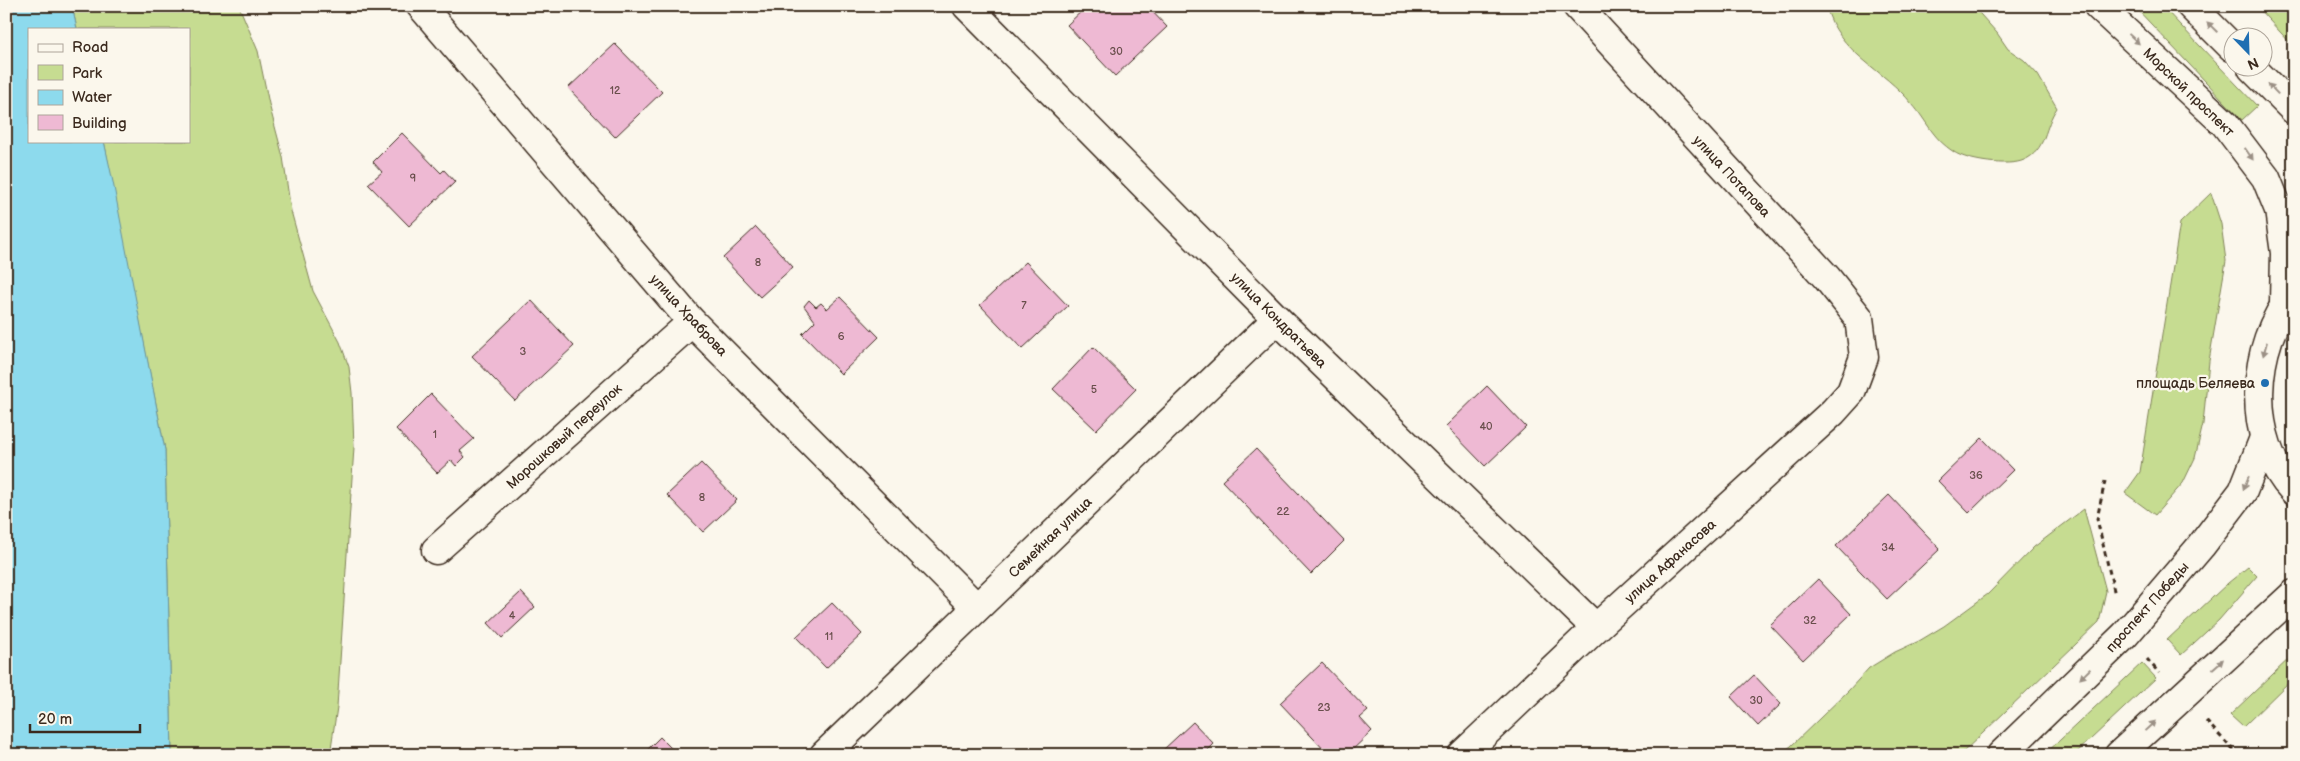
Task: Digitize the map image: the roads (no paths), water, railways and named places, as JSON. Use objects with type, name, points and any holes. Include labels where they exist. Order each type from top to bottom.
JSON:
[{"type":"street","name":"улица Храброва","points":[[421,6],[692,322],[976,607]]},
{"type":"street","name":"улица Кондратьева","points":[[966,6],[1277,319],[1596,628]]},
{"type":"street","name":"улица Потапова","points":[[1577,6],[1827,278],[1859,318],[1864,357]]},
{"type":"street","name":"Морской проспект","points":[[2098,6],[2225,124],[2266,178],[2279,210],[2289,298]]},
{"type":"street","points":[[2191,6],[2222,38]]},
{"type":"street","points":[[2262,78],[2294,110]]},
{"type":"street","points":[[2289,298],[2264,346],[2258,392],[2264,438],[2284,481],[2294,491]]},
{"type":"street","name":"Семейная улица","points":[[824,755],[1277,319]]},
{"type":"street","name":"Морошковый переулок","points":[[436,550],[692,322]]},
{"type":"street","name":"улица Афанасова","points":[[1462,755],[1596,628],[1833,412],[1851,392],[1864,357]]},
{"type":"street","name":"проспект Победы","points":[[2001,755],[2125,635],[2201,546],[2243,491],[2264,438]]},
{"type":"street","points":[[2119,755],[2294,594]]},
{"type":"water","points":[[6,6],[72,6],[77,28],[28,28],[28,142],[104,142],[165,450],[172,755],[6,755]]},
{"type":"place","name":"площадь Беляева","points":[[2265,383]]}]
